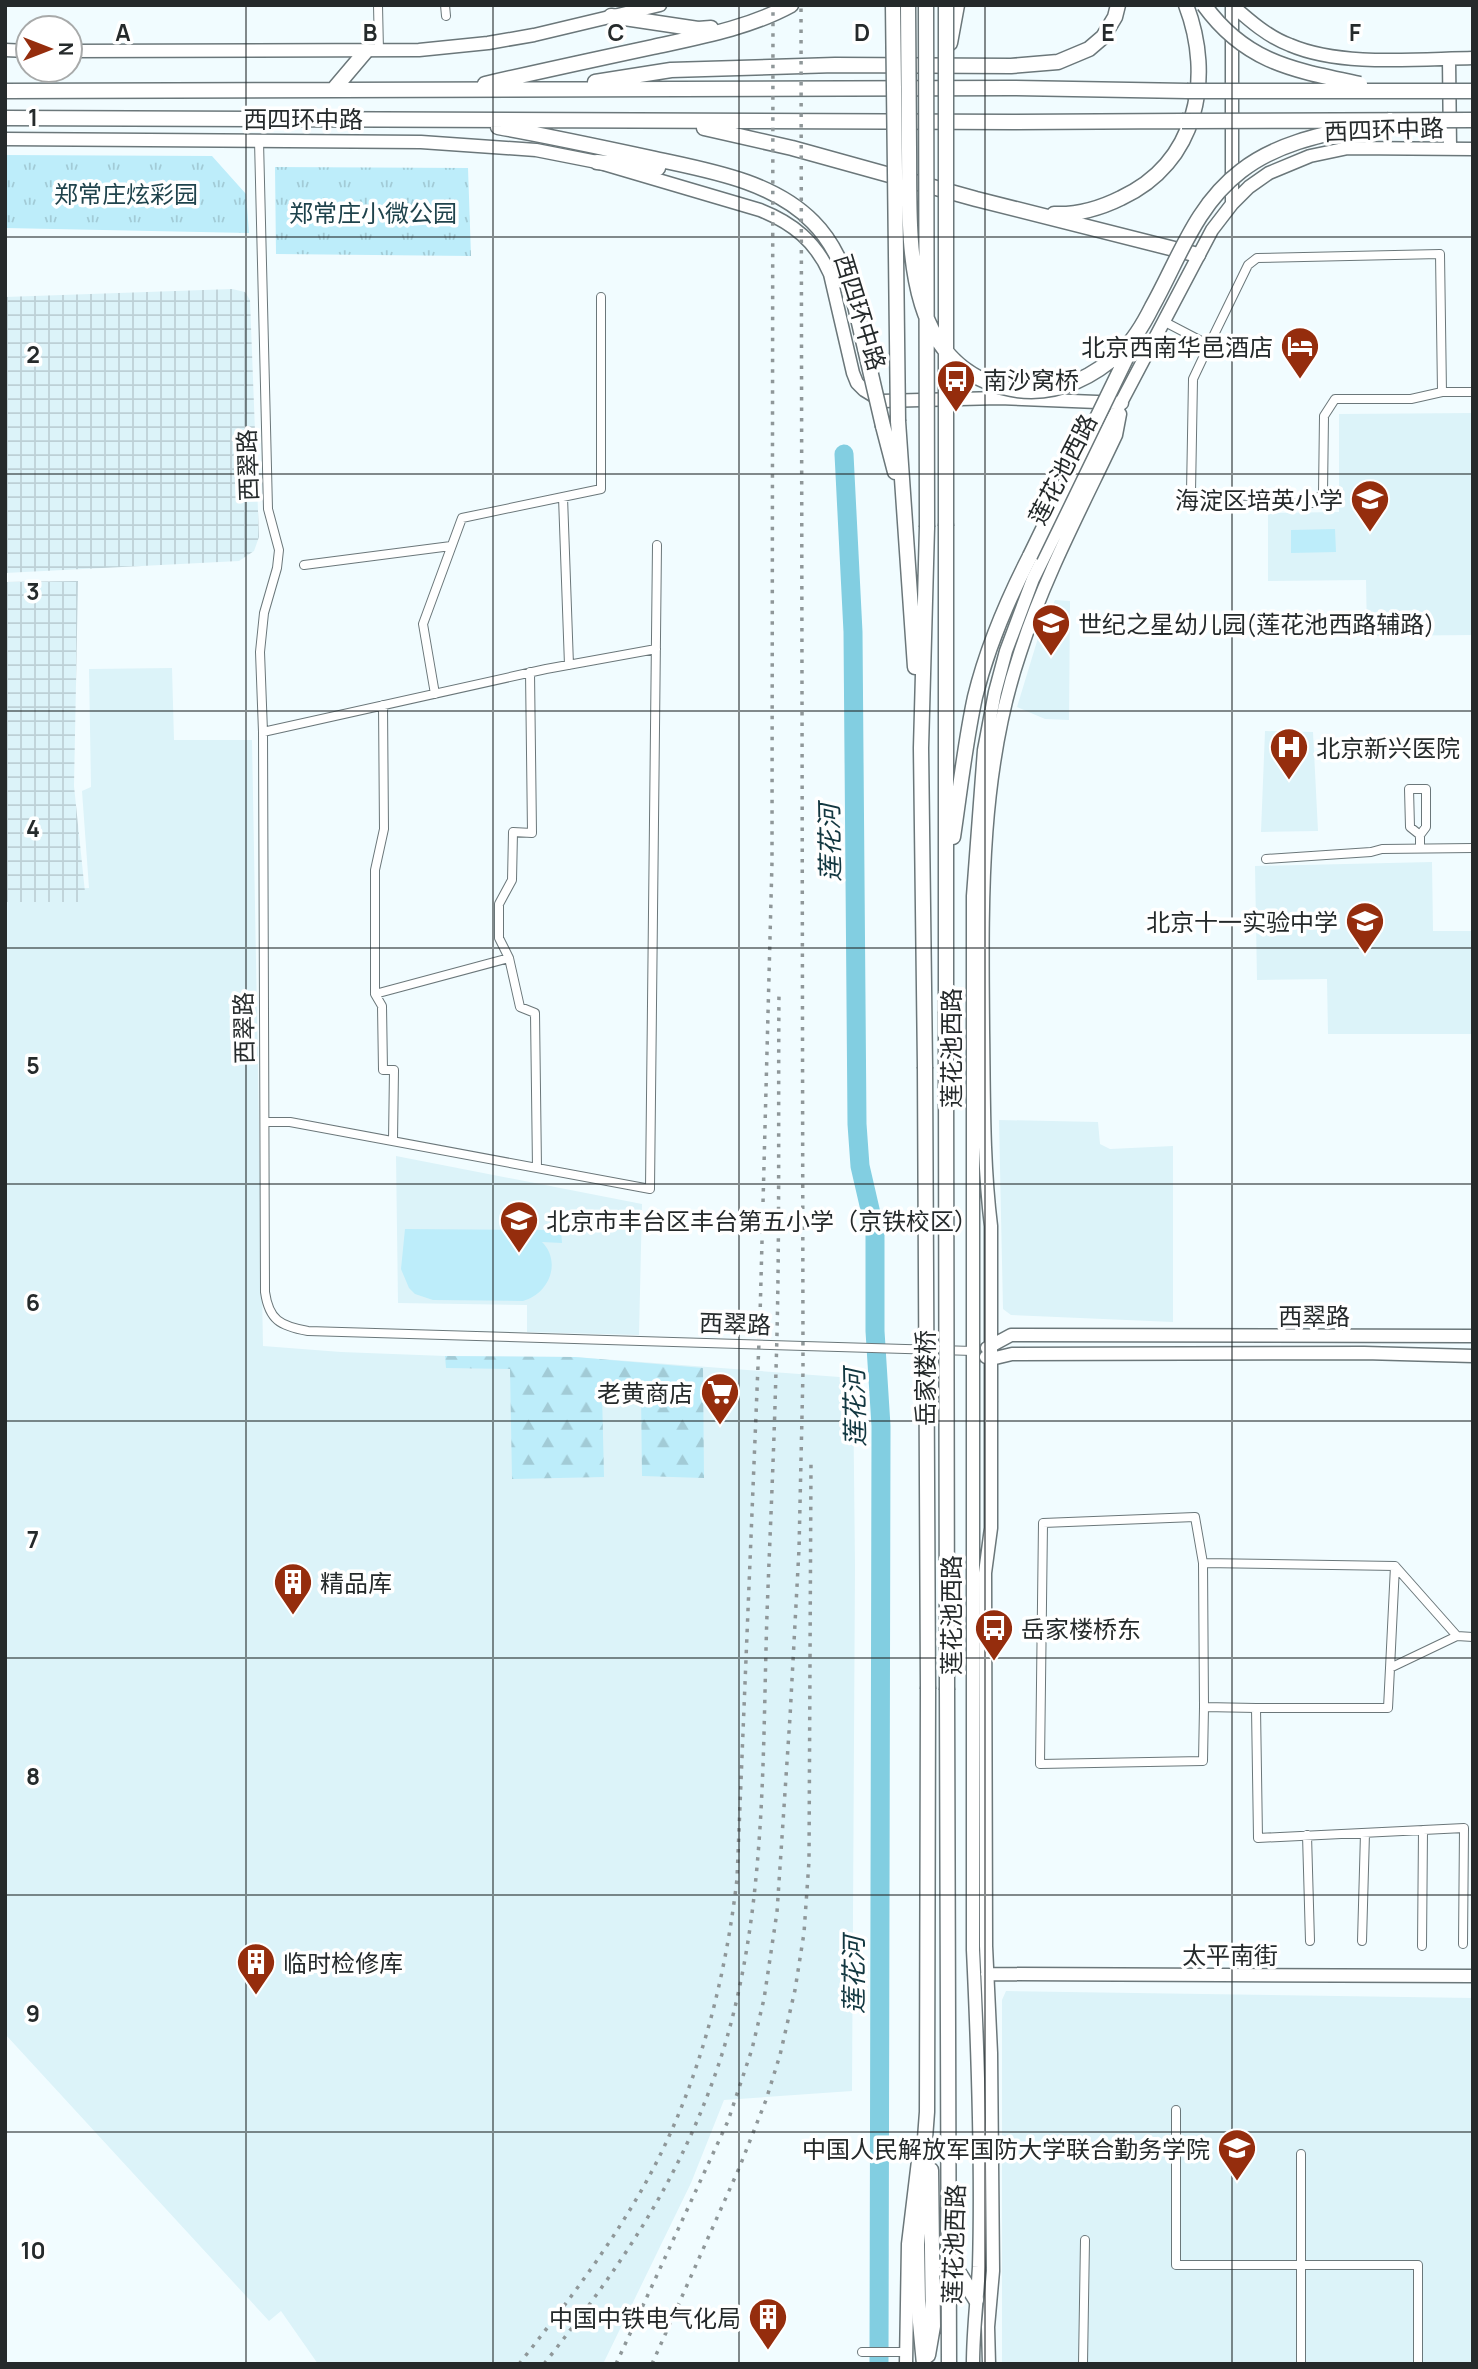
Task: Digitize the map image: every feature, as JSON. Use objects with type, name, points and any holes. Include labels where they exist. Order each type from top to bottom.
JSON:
[{"type":"highway","points":[[458,90],[740,26],[791,5]]},
{"type":"highway","points":[[893,5],[898,421],[921,748]]},
{"type":"highway","points":[[908,5],[910,227],[913,274],[921,304],[945,349],[979,378],[999,386],[1041,391],[1064,387],[1087,377],[1124,349],[1142,327]]},
{"type":"highway","name":"莲花池西路","points":[[925,1067],[921,748],[927,527],[926,5]]},
{"type":"highway","name":"莲花池西路","points":[[946,5],[946,1065]]},
{"type":"highway","points":[[946,65],[957,5]]},
{"type":"highway","points":[[1028,212],[1060,214],[1110,204],[1149,181],[1176,153],[1196,106],[1200,79],[1195,29],[1186,5]]},
{"type":"highway","points":[[1204,5],[1230,36],[1256,54],[1291,69],[1388,91]]},
{"type":"highway","points":[[550,89],[671,71],[835,65],[1011,66],[1049,63],[1074,57],[1089,49],[1102,37],[1116,11]]},
{"type":"highway","points":[[611,16],[698,29],[740,26]]},
{"type":"highway","points":[[333,90],[373,51]]},
{"type":"highway","name":"西四环中路","points":[[5,91],[1011,88],[1473,91]]},
{"type":"highway","name":"西四环中路","points":[[5,118],[975,122],[1473,120]]},
{"type":"highway","points":[[459,120],[576,141],[718,173],[768,191],[792,204],[813,221],[831,244],[845,270],[904,507]]},
{"type":"highway","points":[[946,894],[965,747],[990,644],[1012,590],[1201,212],[1219,190],[1263,155],[1288,144],[1390,120]]},
{"type":"highway","points":[[672,121],[767,142],[975,199],[1198,255]]},
{"type":"highway","points":[[597,162],[718,173]]},
{"type":"highway","name":"岳家楼桥","points":[[946,1065],[947,1690]]},
{"type":"highway","name":"岳家楼桥","points":[[925,1067],[928,1689]]},
{"type":"highway","name":"莲花池西路","points":[[926,2364],[918,2301],[917,2244],[927,2112],[928,1689]]},
{"type":"highway","name":"莲花池西路","points":[[947,1690],[949,2364]]},
{"type":"highway","points":[[950,2258],[983,2300]]},
{"type":"street","points":[[373,51],[378,5]]},
{"type":"street","points":[[445,5],[446,16]]},
{"type":"street","points":[[84,51],[419,50],[488,43],[660,5]]},
{"type":"street","points":[[1232,6],[1290,46],[1339,58],[1473,58]]},
{"type":"street","points":[[1232,6],[1232,204]]},
{"type":"street","points":[[1449,59],[1450,149]]},
{"type":"street","name":"西四环中路","points":[[5,139],[421,142],[536,149],[597,162],[750,207],[778,217],[805,236],[824,259],[831,274],[853,373],[857,383],[872,397],[893,402],[999,398],[1122,404],[1212,230],[1249,187],[1269,173],[1310,156],[1348,148],[1473,149]]},
{"type":"street","name":"西翠路","points":[[259,141],[268,509],[279,550],[277,568],[264,613],[260,652],[264,732],[265,1292],[271,1315],[290,1328],[308,1331],[973,1352]]},
{"type":"street","points":[[1442,392],[1440,254],[1257,258],[1248,265],[1193,379],[1191,492],[1201,506],[1314,503],[1323,493],[1324,416],[1335,400],[1411,399],[1442,392],[1473,392]]},
{"type":"street","points":[[435,694],[422,624],[462,518],[601,489],[601,297]]},
{"type":"street","points":[[1163,321],[1209,345]]},
{"type":"street","name":"莲花池西路","points":[[989,2364],[979,2269],[978,2068],[973,1936],[973,896],[984,750],[1006,651],[1033,579],[1122,404]]},
{"type":"street","name":"莲花池西路","points":[[973,2364],[983,2300],[993,2271],[987,1975],[985,1598],[985,1573],[991,1528],[991,1226],[985,1178],[982,960],[983,894],[990,791],[1000,725],[1020,653],[1045,586],[1116,435],[1122,404]]},
{"type":"street","points":[[563,497],[569,665]]},
{"type":"street","points":[[266,1122],[290,1122],[650,1189],[657,545]]},
{"type":"street","points":[[304,565],[452,546]]},
{"type":"street","points":[[264,732],[530,672],[656,649]]},
{"type":"street","points":[[530,672],[532,833],[513,832],[512,880],[499,904],[499,938],[509,958],[520,1007],[535,1013],[537,1168]]},
{"type":"street","points":[[383,705],[384,829],[375,870],[375,993],[382,1006],[383,1070],[394,1070],[393,1140]]},
{"type":"street","points":[[1420,835],[1410,827],[1409,789],[1426,789],[1426,827],[1420,835],[1420,848]]},
{"type":"street","points":[[1266,859],[1382,849],[1473,848]]},
{"type":"street","points":[[375,993],[509,958]]},
{"type":"street","name":"西翠路","points":[[991,1353],[1011,1335],[1473,1336]]},
{"type":"street","points":[[973,1352],[991,1353]]},
{"type":"street","name":"西翠路","points":[[991,1353],[1364,1353],[1473,1356]]},
{"type":"street","points":[[1195,1517],[1203,1563],[1203,1761],[1040,1764],[1043,1523],[1195,1517]]},
{"type":"street","points":[[1203,1563],[1395,1566],[1457,1636]]},
{"type":"street","points":[[1204,1707],[1388,1708],[1395,1566]]},
{"type":"street","points":[[1390,1668],[1457,1636],[1473,1637]]},
{"type":"street","points":[[1256,1708],[1258,1838],[1464,1829],[1463,1944]]},
{"type":"street","points":[[1422,1946],[1423,1830]]},
{"type":"street","points":[[1362,1941],[1365,1833]]},
{"type":"street","points":[[1307,1835],[1310,1941]]},
{"type":"street","name":"太平南街","points":[[987,1975],[1473,1976]]},
{"type":"street","points":[[1176,2110],[1176,2265],[1418,2265],[1418,2364]]},
{"type":"street","name":"莲花池西路","points":[[906,2358],[912,2201],[927,2112]]},
{"type":"street","points":[[1301,2154],[1301,2364]]},
{"type":"street","points":[[1083,2364],[1084,2240]]},
{"type":"street","points":[[862,2352],[906,2358]]},
{"type":"shaded area","points":[[232,289],[245,292],[250,300],[259,537],[254,551],[239,561],[5,573],[5,297]]},
{"type":"shaded area","name":"海淀区培英小学","points":[[1473,413],[1473,635],[1367,636],[1366,580],[1268,581],[1268,513],[1339,512],[1339,414]]},
{"type":"shaded area","points":[[78,581],[74,786],[86,902],[5,902],[5,582]]},
{"type":"shaded area","name":"世纪之星幼儿园(莲花池西路辅路)","points":[[1055,600],[1070,601],[1069,720],[1045,719],[1017,707],[1038,638]]},
{"type":"shaded area","points":[[172,668],[174,740],[252,740],[263,1346],[445,1356],[575,1357],[853,1378],[855,1566],[852,2091],[724,2100],[691,2183],[603,2364],[318,2364],[281,2311],[269,2321],[5,2034],[5,890],[89,888],[82,791],[91,787],[89,669]]},
{"type":"shaded area","name":"北京新兴医院","points":[[1265,731],[1313,732],[1318,831],[1261,832]]},
{"type":"shaded area","name":"北京十一实验中学","points":[[1432,862],[1433,931],[1473,931],[1473,1034],[1328,1034],[1327,979],[1257,980],[1255,866]]},
{"type":"shaded area","points":[[999,1120],[1098,1122],[1100,1144],[1110,1149],[1173,1146],[1173,1322],[1011,1315],[1003,1309]]},
{"type":"shaded area","name":"北京市丰台区丰台第五小学（京铁校区）","points":[[396,1156],[642,1204],[639,1335],[527,1332],[527,1305],[398,1303]]},
{"type":"shaded area","name":"中国人民解放军国防大学联合勤务学院","points":[[1006,1991],[1473,1998],[1473,2364],[1002,2364],[1002,2000]]},
{"type":"green space","name":"郑常庄炫彩园","points":[[5,155],[212,156],[246,194],[249,233],[5,228]]},
{"type":"green space","name":"郑常庄小微公园","points":[[275,167],[468,168],[471,256],[276,254]]},
{"type":"green space","points":[[1335,529],[1336,552],[1291,553],[1291,530]]},
{"type":"green space","points":[[405,1229],[561,1230],[562,1243],[542,1242],[551,1259],[550,1276],[540,1292],[523,1301],[433,1300],[415,1294],[409,1288],[401,1269]]},
{"type":"green space","points":[[445,1356],[575,1357],[703,1368],[704,1478],[642,1476],[641,1393],[602,1393],[604,1477],[512,1479],[510,1369],[446,1368]]},
{"type":"waterway","name":"莲花河","points":[[844,454],[853,632],[857,1124],[860,1166],[875,1231],[875,1331],[881,1426],[879,2364]]},
{"type":"railway","points":[[519,2364],[621,2224],[655,2166],[673,2127],[703,2047],[714,2005],[724,1964],[737,1879],[760,1317],[772,862],[773,5]]},
{"type":"railway","points":[[616,2364],[728,2121],[752,2049],[764,1999],[777,1912],[799,1549],[803,1371],[801,5]]},
{"type":"railway","points":[[544,2364],[620,2261],[663,2192],[682,2155],[715,2075],[732,2019],[744,1963],[753,1905],[762,1789],[777,1323],[779,990]]},
{"type":"railway","points":[[652,2364],[740,2166],[766,2100],[795,1990],[804,1933],[809,1861],[811,1461]]},
{"type":"place","name":"北京西南华邑酒店","points":[[1300,380]]},
{"type":"place","name":"南沙窝桥","points":[[956,413]]},
{"type":"place","name":"海淀区培英小学","points":[[1370,533]]},
{"type":"place","name":"世纪之星幼儿园(莲花池西路辅路)","points":[[1051,657]]},
{"type":"place","name":"北京新兴医院","points":[[1289,781]]},
{"type":"place","name":"北京十一实验中学","points":[[1365,955]]},
{"type":"place","name":"北京市丰台区丰台第五小学（京铁校区）","points":[[519,1254]]},
{"type":"place","name":"老黄商店","points":[[720,1426]]},
{"type":"place","name":"精品库","points":[[293,1616]]},
{"type":"place","name":"岳家楼桥东","points":[[994,1662]]},
{"type":"place","name":"临时检修库","points":[[256,1996]]},
{"type":"place","name":"中国人民解放军国防大学联合勤务学院","points":[[1237,2182]]},
{"type":"place","name":"中国中铁电气化局","points":[[768,2351]]}]
